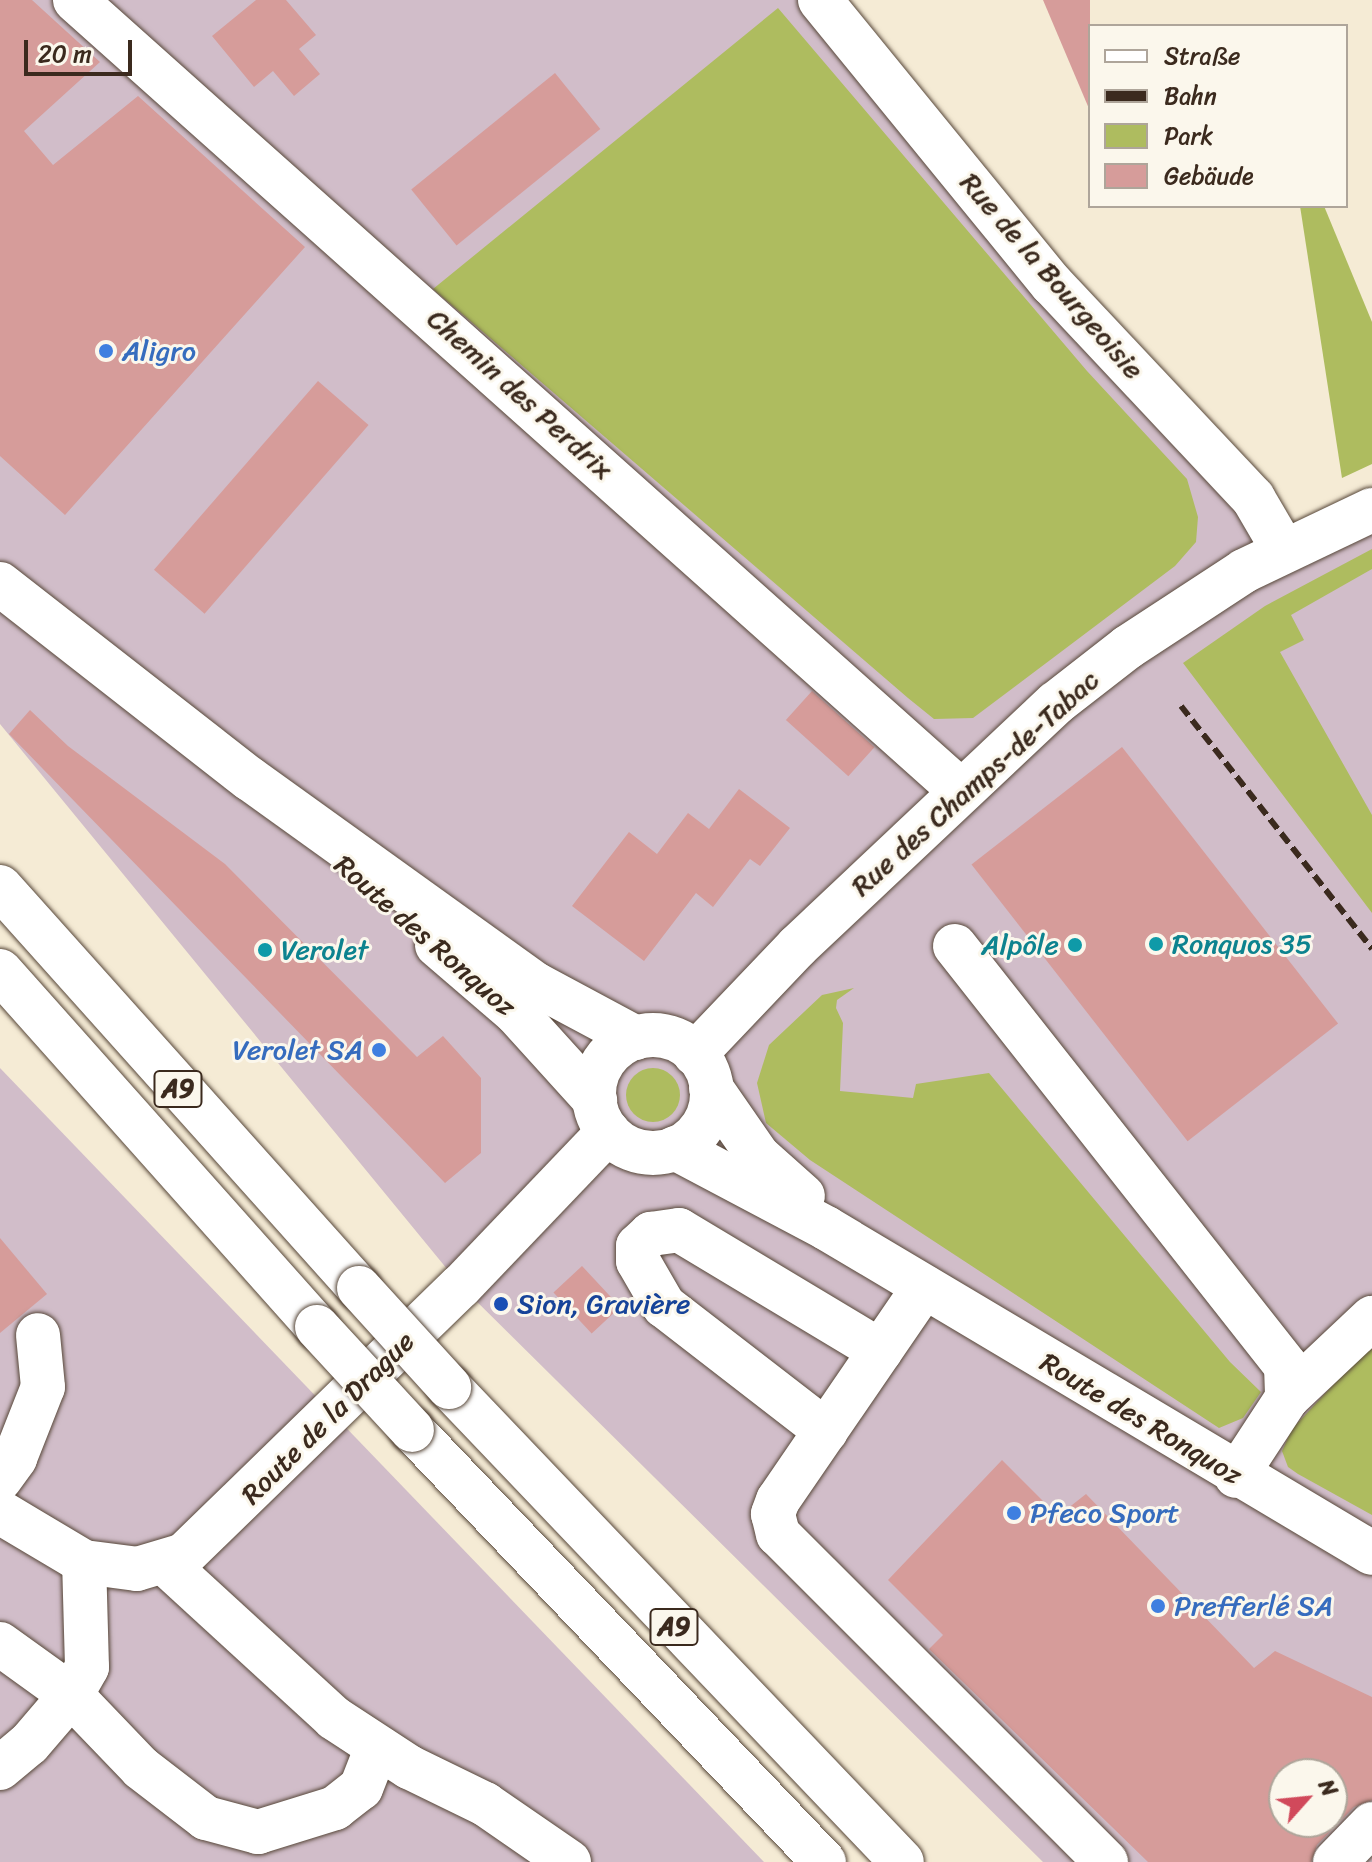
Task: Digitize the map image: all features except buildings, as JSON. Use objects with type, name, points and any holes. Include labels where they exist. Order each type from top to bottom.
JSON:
[{"type":"main road","name":"Chemin des Perdrix","points":[[75,0],[961,791]]},
{"type":"main road","name":"Rue de la Bourgeoisie","points":[[820,0],[1052,284],[1253,498],[1284,551]]},
{"type":"main road","name":"Rue des Champs-de-Tabac","points":[[703,1071],[961,791],[1056,703],[1128,647],[1244,571],[1372,510]]},
{"type":"main road","name":"Route des Ronquoz","points":[[0,584],[250,779],[537,985],[636,1038]]},
{"type":"main road","name":"Route des Ronquoz","points":[[250,779],[335,860],[516,1013],[601,1116]]},
{"type":"main road","name":"A9","points":[[0,887],[449,1387],[902,1862]]},
{"type":"main road","points":[[955,946],[1286,1366],[1287,1398]]},
{"type":"main road","name":"A9","points":[[0,971],[412,1430],[824,1862]]},
{"type":"main road","points":[[668,1037],[703,1071],[700,1129],[675,1148],[644,1152],[601,1116],[604,1061],[636,1038],[668,1037]]},
{"type":"main road","name":"Route des Ronquoz","points":[[703,1071],[733,1125],[785,1181],[918,1284]]},
{"type":"main road","name":"Route de la Drague","points":[[0,1512],[84,1562],[123,1570],[166,1564],[220,1526],[601,1116]]},
{"type":"main road","name":"Route des Ronquoz","points":[[675,1148],[918,1284],[1236,1476],[1372,1553]]},
{"type":"main road","points":[[826,1431],[664,1306],[638,1261],[638,1246],[651,1234],[679,1230],[880,1351]]},
{"type":"main road","points":[[918,1284],[880,1351],[778,1500],[773,1514],[778,1534],[1106,1862]]},
{"type":"main road","points":[[1236,1476],[1287,1398],[1372,1318]]},
{"type":"main road","points":[[0,1479],[21,1446],[43,1387],[38,1335]]},
{"type":"main road","points":[[0,1768],[29,1744],[71,1695],[87,1667],[84,1562]]},
{"type":"main road","points":[[166,1564],[334,1718],[377,1747],[485,1804],[569,1862]]},
{"type":"main road","points":[[0,1644],[71,1695],[141,1768],[206,1818],[252,1862]]},
{"type":"main road","points":[[206,1818],[258,1832],[335,1808],[361,1788],[377,1747]]},
{"type":"main road","points":[[1335,1862],[1372,1824]]},
{"type":"shaded area","points":[[0,0],[820,0],[1284,551],[1372,510],[1372,1862],[1043,1862],[461,1286],[0,724]]},
{"type":"shaded area","points":[[0,1068],[764,1862],[0,1862]]},
{"type":"green space","points":[[778,8],[1087,371],[1187,479],[1198,517],[1196,542],[1175,566],[973,718],[934,719],[433,289]]},
{"type":"green space","points":[[1300,208],[1325,208],[1372,322],[1372,464],[1342,478]]},
{"type":"green space","points":[[1372,549],[1372,569],[1291,615],[1304,640],[1280,652],[1372,815],[1372,913],[1183,663],[1265,606]]},
{"type":"green space","points":[[854,988],[837,1000],[836,1008],[843,1023],[840,1091],[913,1098],[916,1084],[989,1073],[1230,1362],[1261,1392],[1243,1418],[1219,1428],[810,1160],[766,1123],[757,1083],[769,1045],[822,995]]},
{"type":"green space","points":[[653,1068],[672,1076],[680,1095],[672,1114],[653,1122],[634,1114],[626,1095],[634,1076]]},
{"type":"green space","points":[[1372,1343],[1372,1515],[1288,1467],[1282,1451],[1292,1429]]},
{"type":"railway","points":[[1181,706],[1372,949]]},
{"type":"place","name":"Aligro","points":[[106,351]]},
{"type":"place","name":"Ronquos 35","points":[[1156,944]]},
{"type":"place","name":"Alpôle","points":[[1075,945]]},
{"type":"place","name":"Verolet","points":[[265,950]]},
{"type":"place","name":"Verolet SA","points":[[379,1050]]},
{"type":"place","name":"Sion, Gravière","points":[[501,1304]]},
{"type":"place","name":"Pfeco Sport","points":[[1014,1513]]},
{"type":"place","name":"Prefferlé SA","points":[[1158,1606]]}]
